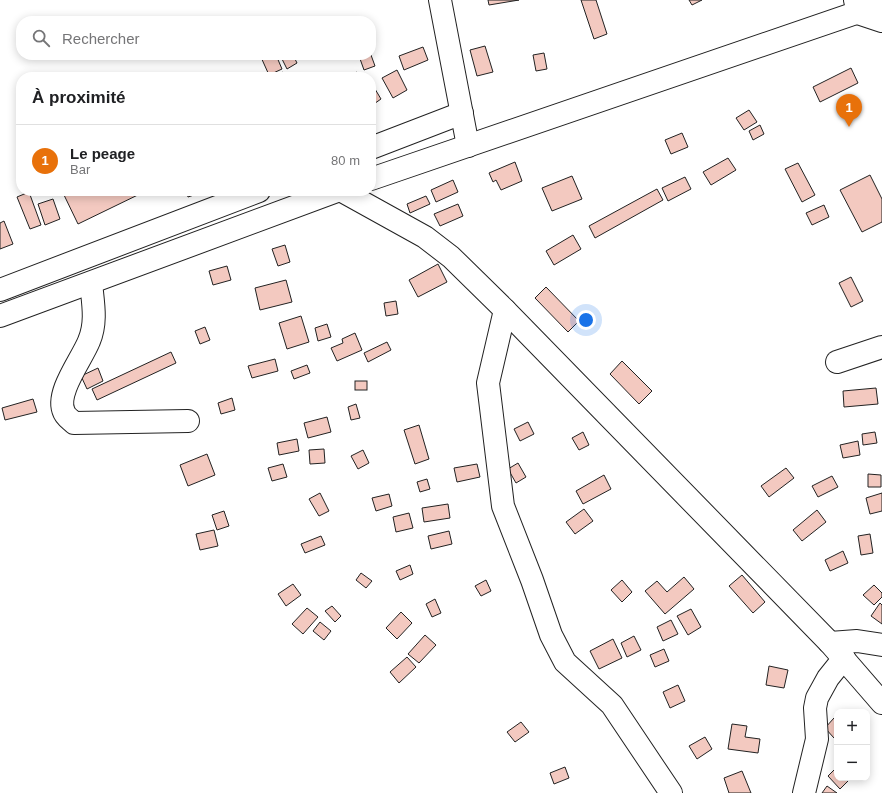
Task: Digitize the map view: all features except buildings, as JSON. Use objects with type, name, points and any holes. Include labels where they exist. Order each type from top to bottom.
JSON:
[{"type":"street","points":[[440,0],[468,146]]},
{"type":"street","points":[[376,177],[468,146],[856,7],[882,4]]},
{"type":"street","points":[[856,7],[882,21]]},
{"type":"street","points":[[376,146],[462,113]]},
{"type":"street","points":[[0,290],[245,196]]},
{"type":"street","points":[[0,316],[324,196]]},
{"type":"street","points":[[351,196],[425,237],[451,257],[505,310],[837,651],[882,703]]},
{"type":"street","points":[[91,283],[95,320],[89,342],[77,362],[62,401],[64,413],[74,423],[188,421]]},
{"type":"street","points":[[505,310],[488,384],[503,506],[532,580],[551,635],[565,662],[612,705],[672,793]]},
{"type":"street","points":[[838,362],[882,347]]},
{"type":"street","points":[[804,793],[817,739],[815,708],[817,698],[828,678],[837,651],[857,641],[882,645]]},
{"type":"place","name":"Le peage","points":[[849,127]]}]
